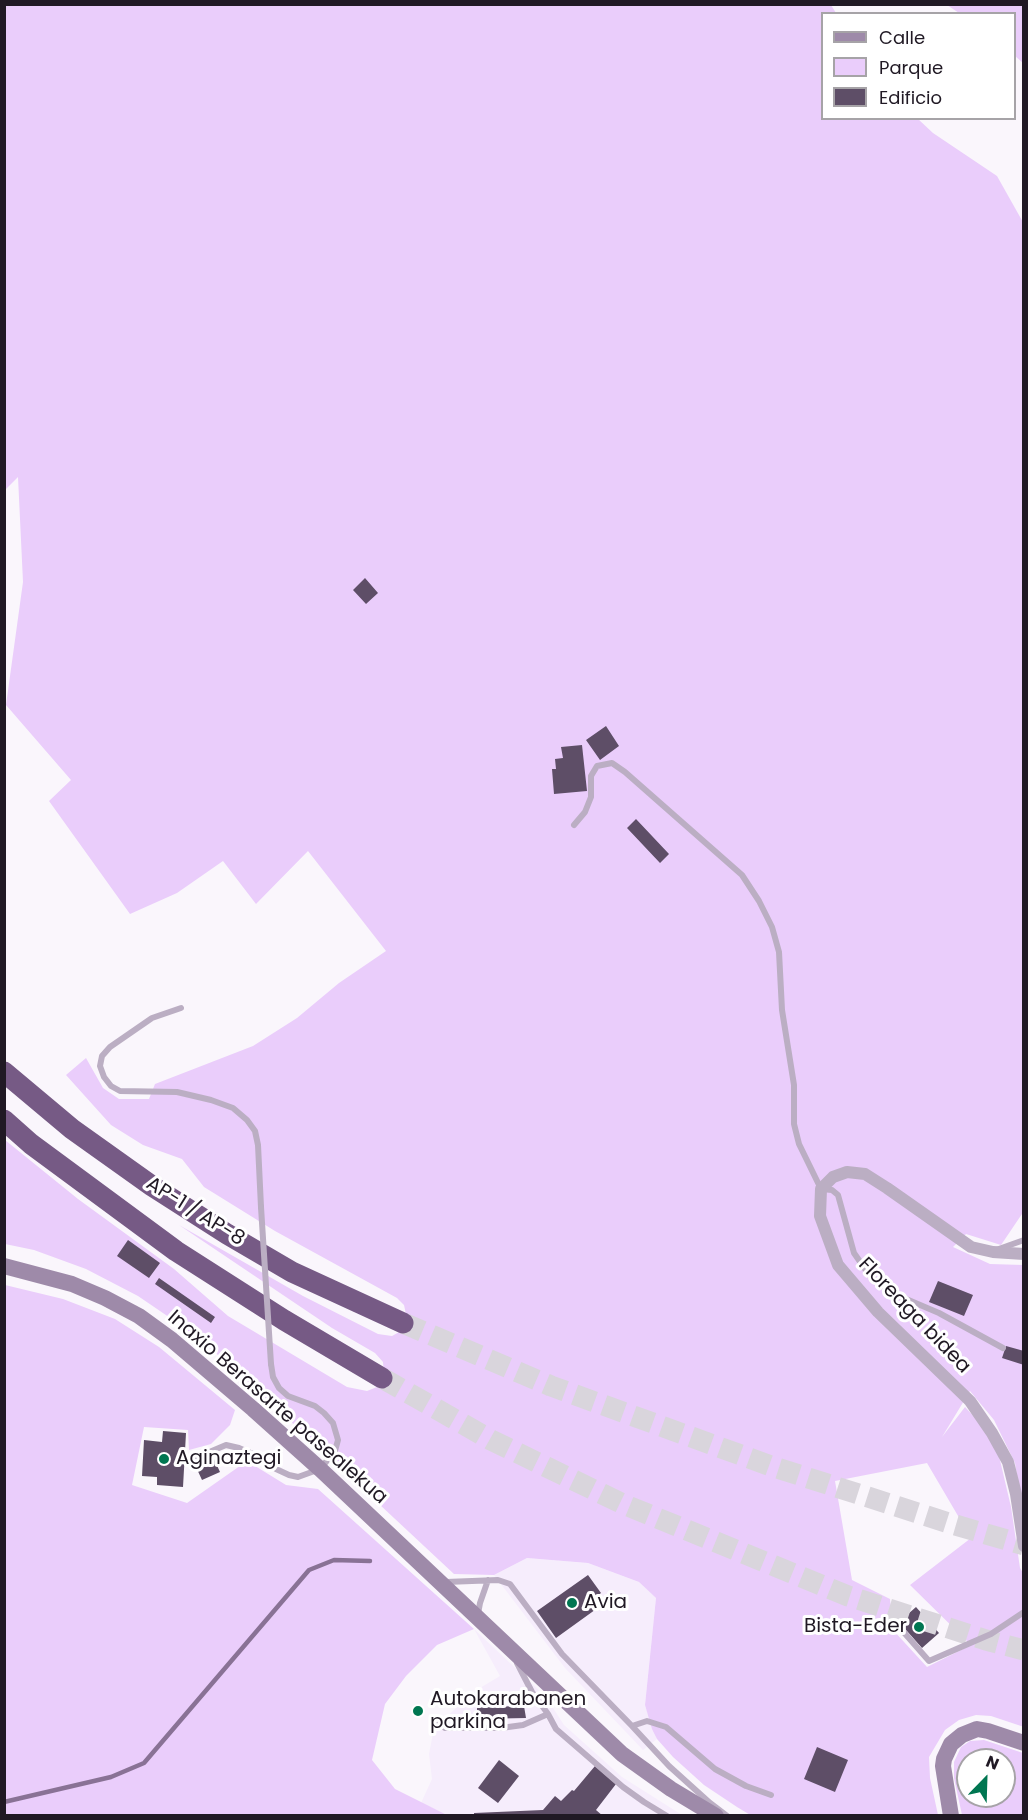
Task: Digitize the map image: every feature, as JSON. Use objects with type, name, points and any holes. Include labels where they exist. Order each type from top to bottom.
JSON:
[{"type":"highway","name":"AP-1 / AP-8","points":[[4,1072],[72,1129],[152,1186],[227,1234],[292,1272],[403,1323]]},
{"type":"highway","name":"AP-1 / AP-8","points":[[4,1120],[31,1144],[176,1251],[284,1320],[382,1378]]},
{"type":"main road","name":"Inaxio Berasarte pasealekua","points":[[4,1266],[72,1284],[105,1298],[139,1316],[172,1340],[207,1368],[320,1469],[622,1754],[671,1789],[716,1815]]},
{"type":"main road","points":[[951,1815],[943,1766],[951,1744],[962,1735],[977,1729],[1023,1743]]},
{"type":"street","points":[[820,1190],[832,1177],[847,1172],[865,1174],[971,1247],[993,1252],[1023,1254]]},
{"type":"street","name":"Floreaga bidea","points":[[820,1190],[820,1216],[838,1265],[878,1312],[970,1401],[1008,1461],[1016,1494],[1023,1546]]},
{"type":"lane","points":[[574,825],[585,812],[591,797],[591,776],[597,766],[612,764],[626,772],[742,875],[772,927],[779,952],[782,1010],[794,1085],[794,1124],[799,1144],[820,1190],[832,1190],[838,1195],[854,1253],[870,1276],[892,1293],[939,1313],[1003,1348]]},
{"type":"lane","points":[[181,1008],[152,1018],[110,1047],[102,1056],[100,1066],[111,1086],[120,1091],[177,1092],[211,1100],[233,1108],[247,1120],[255,1131],[258,1145],[273,1377],[279,1388],[288,1396],[315,1406],[324,1413],[333,1423],[338,1440],[335,1451],[320,1469],[298,1477],[276,1469],[239,1448],[226,1445],[200,1456],[192,1456]]},
{"type":"lane","points":[[993,1252],[1000,1247],[1023,1240]]},
{"type":"lane","points":[[478,1617],[488,1580]]},
{"type":"lane","points":[[440,1582],[498,1580],[510,1584],[562,1654],[669,1766],[710,1803],[727,1815]]},
{"type":"lane","points":[[900,1628],[929,1661],[991,1634],[1023,1612]]},
{"type":"lane","points":[[506,1644],[532,1692],[556,1728],[615,1780],[644,1802],[667,1815]]},
{"type":"lane","points":[[439,1724],[445,1728],[501,1728],[523,1725],[548,1714]]},
{"type":"lane","points":[[633,1726],[647,1721],[666,1727],[715,1769],[746,1786],[771,1795]]},
{"type":"shaded area","points":[[527,1558],[588,1563],[639,1582],[656,1598],[645,1705],[657,1739],[643,1750],[565,1668],[494,1575]]},
{"type":"shaded area","points":[[474,1629],[546,1697],[564,1725],[622,1777],[682,1815],[448,1815],[421,1803],[432,1779],[429,1754],[434,1728],[475,1691],[500,1676]]},
{"type":"green space","points":[[5,5],[831,5],[835,12],[821,12],[821,120],[919,120],[933,133],[997,176],[1024,224],[1024,1211],[1001,1245],[966,1234],[953,1247],[990,1264],[1023,1265],[1023,1513],[1015,1463],[994,1420],[970,1391],[942,1437],[965,1407],[980,1423],[999,1456],[1011,1507],[1020,1568],[1023,1573],[1024,1727],[991,1716],[976,1715],[959,1720],[945,1730],[929,1757],[930,1778],[938,1815],[752,1816],[737,1807],[704,1785],[673,1757],[657,1739],[652,1729],[645,1705],[656,1598],[639,1582],[588,1563],[527,1558],[494,1575],[454,1574],[229,1364],[182,1326],[138,1296],[86,1269],[34,1250],[5,1244],[5,1140],[78,1199],[174,1269],[228,1316],[347,1387],[367,1391],[377,1387],[384,1374],[383,1362],[375,1353],[332,1328],[179,1225],[303,1296],[378,1334],[392,1336],[401,1331],[407,1319],[404,1305],[397,1298],[275,1231],[204,1187],[182,1159],[143,1145],[111,1125],[66,1075],[86,1058],[103,1088],[119,1099],[149,1099],[155,1084],[253,1046],[297,1018],[339,983],[386,951],[308,851],[256,904],[223,861],[177,893],[130,914],[49,801],[71,780],[6,705],[23,582],[18,477],[5,490]],"holes":[[[927,1463],[971,1538],[910,1585],[971,1645],[927,1667],[893,1630],[890,1599],[852,1580],[835,1481]]]},
{"type":"green space","points":[[947,5],[1023,5],[1023,63],[1016,57],[1016,12],[958,12]]},
{"type":"green space","points":[[5,1285],[63,1299],[115,1319],[159,1347],[235,1410],[230,1425],[211,1444],[189,1450],[188,1430],[144,1427],[132,1485],[187,1503],[247,1461],[286,1485],[318,1489],[474,1629],[437,1645],[406,1676],[385,1704],[372,1760],[395,1789],[447,1815],[5,1815]]},
{"type":"green space","points":[[984,1740],[1008,1748],[961,1748],[970,1741]]},
{"type":"green space","points":[[1016,1751],[1023,1753],[1023,1815],[962,1815],[960,1808],[1016,1808]]},
{"type":"green space","points":[[956,1758],[956,1787],[954,1778]]},
{"type":"building","points":[[365,578],[378,593],[366,604],[353,590]]},
{"type":"building","points":[[606,726],[619,746],[600,760],[586,740]]},
{"type":"building","points":[[582,745],[587,791],[554,794],[552,769],[556,769],[555,759],[563,758],[561,747]]},
{"type":"building","points":[[636,819],[669,854],[660,863],[627,828]]},
{"type":"building","points":[[128,1240],[160,1263],[149,1278],[117,1256]]},
{"type":"building","points":[[159,1278],[215,1317],[211,1323],[155,1284]]},
{"type":"building","points":[[938,1281],[973,1295],[964,1316],[929,1302]]},
{"type":"building","points":[[1006,1346],[1024,1351],[1024,1365],[1002,1358]]},
{"type":"building","name":"Aginaztegi","points":[[163,1431],[186,1433],[183,1487],[157,1485],[157,1477],[142,1476],[144,1440],[162,1442]]},
{"type":"building","points":[[214,1459],[220,1472],[202,1480],[196,1467]]},
{"type":"building","name":"Avia","points":[[588,1575],[601,1593],[593,1599],[599,1607],[556,1638],[537,1611]]},
{"type":"building","name":"Bista-Eder","points":[[916,1607],[939,1633],[922,1648],[899,1622]]},
{"type":"building","points":[[524,1706],[526,1718],[477,1719],[477,1707]]},
{"type":"building","points":[[817,1747],[848,1760],[835,1792],[804,1779]]},
{"type":"building","points":[[499,1760],[519,1776],[498,1803],[478,1788]]},
{"type":"building","points":[[595,1766],[616,1784],[596,1810],[603,1816],[474,1816],[474,1813],[543,1810],[555,1796],[561,1801],[572,1790],[574,1791]]},
{"type":"waterway","points":[[4,1802],[111,1777],[144,1763],[309,1570],[334,1560],[370,1561]]},
{"type":"tunnel","points":[[403,1323],[551,1386],[771,1466],[1024,1545]]},
{"type":"tunnel","points":[[382,1378],[491,1440],[623,1504],[848,1596],[1024,1650]]},
{"type":"place","name":"Aginaztegi","points":[[164,1459]]},
{"type":"place","name":"Avia","points":[[572,1603]]},
{"type":"place","name":"Bista-Eder","points":[[919,1627]]},
{"type":"place","name":"Autokarabanen parkina","points":[[418,1711]]}]
